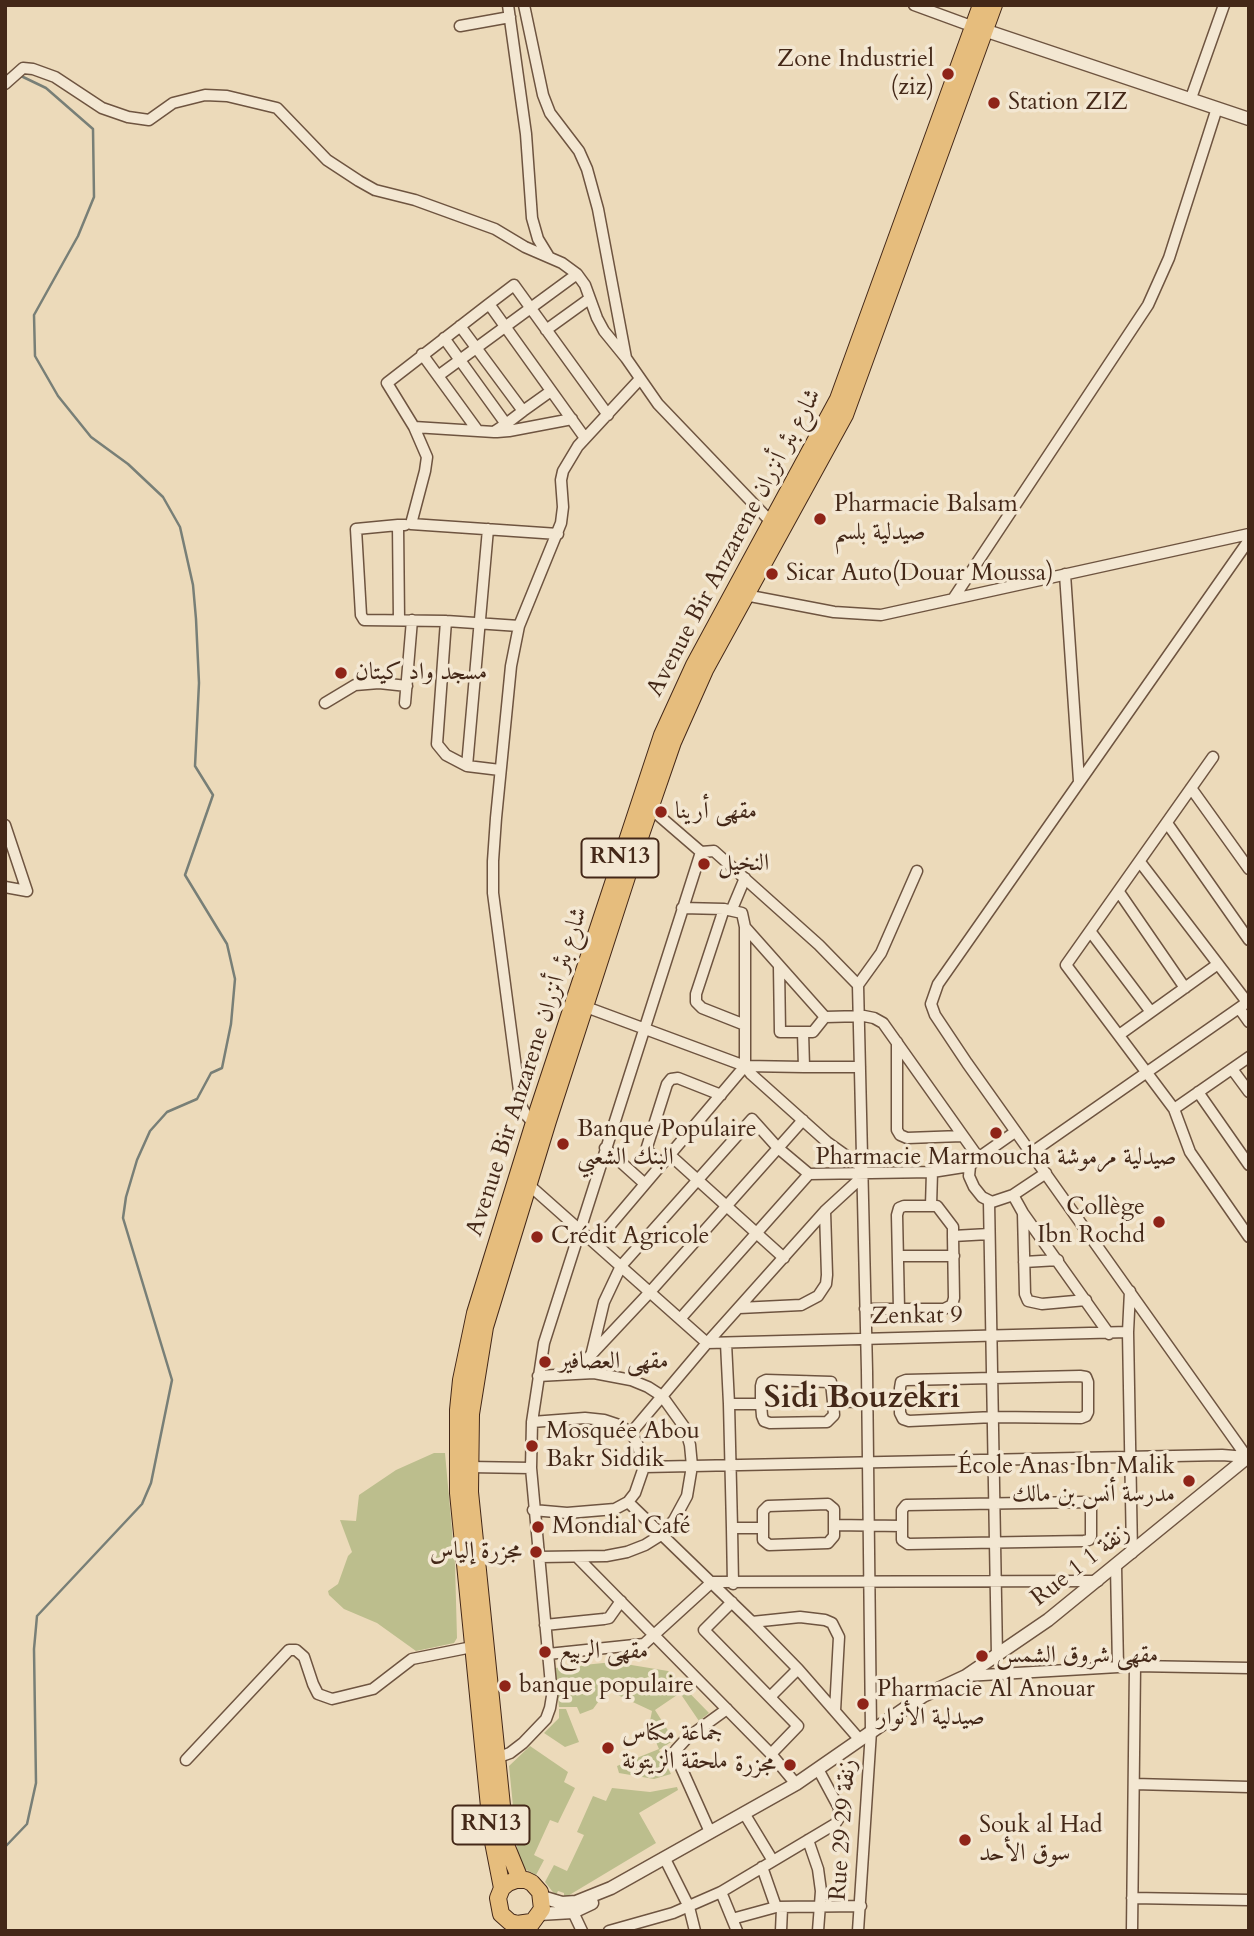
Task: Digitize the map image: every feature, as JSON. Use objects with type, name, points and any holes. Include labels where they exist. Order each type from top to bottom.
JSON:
[{"type":"main road","name":"Avenue Bir Anzarene شارع بئر أنزران","points":[[479,1646],[469,1467],[471,1414],[485,1327],[528,1184],[673,742],[689,702],[745,595],[845,415],[979,29],[981,5]]},
{"type":"main road","name":"Avenue Bir Anzarene شارع بئر أنزران","points":[[520,1880],[506,1845],[491,1760],[458,1493],[457,1429],[461,1380],[482,1289],[636,810],[667,723],[698,659],[838,399],[979,29],[994,5]]},
{"type":"main road","name":"Avenue Bir Anzarene شارع بئر أنزران","points":[[491,1760],[492,1837],[502,1888],[498,1903],[505,1924],[532,1922]]},
{"type":"main road","name":"RN13","points":[[502,1888],[512,1881],[520,1880],[532,1883],[542,1897]]},
{"type":"main road","points":[[532,1922],[542,1897]]},
{"type":"street","points":[[524,5],[543,95],[550,113],[579,151],[587,169],[598,209],[626,358]]},
{"type":"street","points":[[914,5],[1249,119]]},
{"type":"street","points":[[1191,98],[1224,5]]},
{"type":"street","points":[[460,26],[509,11],[526,134],[532,218],[538,239],[549,257]]},
{"type":"street","points":[[8,81],[23,68],[33,69],[55,77],[102,108],[128,117],[149,120],[173,103],[205,95],[227,96],[277,108],[327,160],[375,190],[415,200],[476,222],[549,257],[577,274],[585,285],[604,331],[659,404],[772,523]]},
{"type":"street","points":[[953,599],[1148,305],[1169,258],[1217,108]]},
{"type":"street","points":[[438,376],[577,274]]},
{"type":"street","points":[[411,524],[427,457],[414,427],[387,383],[514,285],[608,415]]},
{"type":"street","points":[[546,330],[589,299]]},
{"type":"street","points":[[489,304],[585,438]]},
{"type":"street","points":[[460,326],[523,411]]},
{"type":"street","points":[[444,338],[506,424]]},
{"type":"street","points":[[422,354],[478,431]]},
{"type":"street","points":[[534,1124],[521,1106],[493,893],[500,770],[511,666],[519,626],[558,534],[563,507],[563,471],[585,438],[640,379]]},
{"type":"street","points":[[494,432],[551,391]]},
{"type":"street","points":[[414,427],[494,432],[572,419]]},
{"type":"street","points":[[519,626],[446,621],[364,620],[361,615],[356,529],[411,524],[558,534]]},
{"type":"street","points":[[398,525],[399,620]]},
{"type":"street","points":[[467,766],[488,529]]},
{"type":"street","points":[[745,595],[834,612],[881,615],[1249,534]]},
{"type":"street","points":[[1248,1458],[1015,1132],[935,1015],[931,1004],[937,984],[1249,540]]},
{"type":"street","points":[[1065,574],[1079,781]]},
{"type":"street","points":[[405,703],[412,620]]},
{"type":"street","points":[[446,621],[437,744],[446,755],[467,766],[500,770]]},
{"type":"street","points":[[326,704],[355,685],[379,683],[407,686]]},
{"type":"street","points":[[1213,757],[1066,965],[1174,1109],[1190,1152],[1249,1237]]},
{"type":"street","points":[[1191,788],[1249,869]]},
{"type":"street","points":[[650,808],[701,852],[713,851],[745,878],[819,945],[858,985],[881,953],[917,871]]},
{"type":"street","points":[[1167,822],[1249,940]]},
{"type":"street","points":[[5,825],[27,891],[5,887]]},
{"type":"street","points":[[491,1760],[509,1754],[546,1719],[552,1696],[531,1468],[532,1422],[538,1376],[544,1343],[701,852]]},
{"type":"street","points":[[1140,862],[1219,964],[1245,1004],[1249,1022]]},
{"type":"street","points":[[745,878],[728,909],[696,994],[696,1002],[702,1007],[745,1025]]},
{"type":"street","points":[[1119,892],[1185,988]]},
{"type":"street","points":[[682,908],[728,909],[744,916],[746,1066],[751,1074],[862,1172]]},
{"type":"street","points":[[745,926],[825,1017],[859,1016],[874,1018],[883,1023],[978,1157]]},
{"type":"street","points":[[1090,932],[1151,1012]]},
{"type":"street","points":[[1119,1035],[1219,964]]},
{"type":"street","points":[[779,966],[780,1032],[813,1032],[825,1017]]},
{"type":"street","name":"Rue 29 زنقة 29","points":[[858,985],[872,1731],[858,1931]]},
{"type":"street","points":[[1031,1153],[1245,1004]]},
{"type":"street","points":[[586,1006],[746,1066],[860,1067]]},
{"type":"street","points":[[803,1032],[804,1067]]},
{"type":"street","points":[[897,1042],[897,1130],[900,1135],[907,1138],[962,1136]]},
{"type":"street","points":[[1174,1109],[1249,1057]]},
{"type":"street","points":[[595,1242],[746,1066]]},
{"type":"street","points":[[1233,1069],[1249,1092]]},
{"type":"street","points":[[721,1095],[678,1078],[671,1079],[667,1084],[648,1151],[697,1180],[784,1258]]},
{"type":"street","points":[[1198,1092],[1249,1165]]},
{"type":"street","points":[[591,1356],[604,1302],[621,1266],[752,1119],[778,1148],[808,1174],[932,1172],[970,1166]]},
{"type":"street","points":[[573,1374],[803,1120]]},
{"type":"street","points":[[1015,1132],[978,1157],[970,1166],[969,1176],[974,1187],[989,1201],[998,1201],[1013,1195],[1045,1173]]},
{"type":"street","points":[[605,1148],[645,1184]]},
{"type":"street","points":[[631,1433],[707,1343],[862,1172]]},
{"type":"street","points":[[865,1309],[944,1309],[952,1305],[955,1233],[933,1202],[932,1172]]},
{"type":"street","points":[[680,1319],[808,1174]]},
{"type":"street","points":[[528,1184],[707,1343]]},
{"type":"street","points":[[1013,1195],[1109,1334]]},
{"type":"street","points":[[989,1201],[997,1656]]},
{"type":"street","points":[[899,1309],[897,1214],[899,1208],[904,1206],[933,1202]]},
{"type":"street","points":[[739,1308],[801,1305],[818,1296],[827,1276],[825,1211]]},
{"type":"street","points":[[1023,1213],[1025,1294],[1031,1303],[1086,1300]]},
{"type":"street","points":[[955,1233],[989,1234]]},
{"type":"street","points":[[898,1256],[954,1256]]},
{"type":"street","points":[[1024,1262],[1058,1260]]},
{"type":"street","points":[[1130,1292],[1128,1332],[1132,1553]]},
{"type":"street","name":"Zenkat 9","points":[[707,1343],[1128,1332]]},
{"type":"street","points":[[726,1343],[733,1584]]},
{"type":"street","points":[[538,1376],[594,1373],[631,1380],[662,1396],[685,1428],[692,1466],[682,1507],[661,1535],[627,1552],[606,1556],[539,1557]]},
{"type":"street","points":[[1086,1377],[1088,1382],[1086,1416],[1081,1418],[994,1417],[908,1421],[903,1419],[900,1413],[900,1401],[901,1382],[905,1380],[1086,1377]]},
{"type":"street","points":[[766,1380],[831,1381],[834,1415],[827,1422],[770,1423],[764,1421],[761,1404],[761,1386],[766,1380]]},
{"type":"street","points":[[833,1402],[900,1401]]},
{"type":"street","points":[[729,1404],[761,1404]]},
{"type":"street","points":[[532,1422],[585,1418],[604,1419],[619,1424],[631,1433],[637,1443],[644,1467],[640,1481],[628,1502],[615,1509],[566,1513],[533,1510]]},
{"type":"street","points":[[644,1467],[1222,1455],[1248,1458]]},
{"type":"street","name":"Rue 1 زنقة 1","points":[[611,1888],[796,1784],[923,1696],[967,1676],[997,1656],[1098,1581],[1248,1458]]},
{"type":"street","points":[[469,1467],[531,1468]]},
{"type":"street","points":[[628,1502],[798,1669],[860,1740]]},
{"type":"street","points":[[1083,1502],[1089,1504],[1091,1509],[1091,1536],[1084,1541],[908,1544],[902,1540],[902,1526],[902,1510],[906,1505],[1083,1502]]},
{"type":"street","points":[[832,1505],[834,1525],[834,1536],[828,1542],[769,1545],[763,1540],[763,1511],[768,1506],[832,1505]]},
{"type":"street","points":[[834,1525],[902,1526]]},
{"type":"street","points":[[732,1528],[763,1528]]},
{"type":"street","points":[[577,1557],[771,1754],[796,1784]]},
{"type":"street","points":[[1116,1566],[1118,1667]]},
{"type":"street","points":[[548,1654],[644,1644],[712,1582],[1098,1581]]},
{"type":"street","points":[[545,1625],[609,1618],[621,1601]]},
{"type":"street","points":[[732,1602],[704,1630],[798,1726],[771,1754]]},
{"type":"street","points":[[752,1622],[800,1617],[832,1623],[839,1637],[835,1711]]},
{"type":"street","points":[[186,1760],[289,1650],[296,1650],[304,1657],[318,1694],[332,1699],[373,1689],[412,1659],[479,1646]]},
{"type":"street","points":[[1132,1931],[1135,1666]]},
{"type":"street","points":[[967,1676],[1135,1666],[1249,1668]]},
{"type":"street","points":[[770,1697],[798,1669]]},
{"type":"street","points":[[710,1832],[676,1750],[687,1738],[727,1709]]},
{"type":"street","points":[[609,1931],[644,1925],[721,1892],[835,1824],[840,1814],[836,1800],[818,1769]]},
{"type":"street","points":[[1134,1784],[1249,1787]]},
{"type":"street","points":[[744,1813],[767,1864],[782,1931]]},
{"type":"street","points":[[808,1840],[818,1869],[821,1891],[818,1931]]},
{"type":"street","points":[[665,1859],[689,1907],[695,1931]]},
{"type":"street","points":[[542,1897],[562,1903],[576,1902],[611,1888]]},
{"type":"street","points":[[532,1922],[573,1912],[598,1900],[611,1888]]},
{"type":"street","points":[[721,1892],[737,1931]]},
{"type":"street","points":[[1132,1898],[1249,1900]]},
{"type":"street","points":[[732,1919],[779,1908],[861,1906]]},
{"type":"street","points":[[573,1912],[582,1931]]},
{"type":"green space","points":[[434,1453],[445,1453],[455,1564],[457,1638],[454,1643],[416,1651],[377,1623],[344,1609],[328,1591],[338,1584],[352,1552],[340,1520],[356,1521],[359,1495],[396,1470]]},
{"type":"green space","points":[[613,1662],[668,1671],[709,1713],[699,1721],[680,1693],[655,1710],[674,1740],[659,1750],[671,1774],[654,1779],[619,1773],[617,1766],[659,1749],[649,1726],[652,1711],[607,1690],[593,1709],[580,1714],[577,1707],[559,1707],[555,1668]]},
{"type":"green space","points":[[559,1709],[566,1709],[579,1742],[565,1747],[544,1733],[559,1718]]},
{"type":"green space","points":[[530,1746],[568,1772],[564,1782],[575,1788],[558,1823],[550,1820],[534,1855],[544,1860],[536,1875],[519,1866],[509,1766]]},
{"type":"green space","points":[[677,1787],[678,1790],[639,1813],[656,1843],[566,1897],[558,1891],[556,1895],[545,1882],[554,1865],[567,1871],[584,1835],[577,1832],[593,1796],[606,1801],[612,1788],[650,1792]]},
{"type":"waterway","points":[[5,1847],[27,1824],[36,1783],[34,1649],[37,1616],[142,1504],[151,1483],[172,1380],[123,1218],[126,1197],[137,1160],[150,1131],[167,1112],[197,1099],[211,1073],[222,1068],[231,1024],[235,979],[227,944],[185,875],[213,795],[195,766],[199,683],[196,619],[193,585],[180,527],[163,497],[128,464],[91,437],[58,396],[35,356],[34,315],[78,236],[94,197],[93,129],[46,88],[21,76]]},
{"type":"place","name":"Zone Industriel (ziz)","points":[[948,74]]},
{"type":"place","name":"Station ZIZ","points":[[994,103]]},
{"type":"place","name":"Pharmacie Balsam صيدلية بلسم","points":[[820,519]]},
{"type":"place","name":"Sicar Auto(Douar Moussa)","points":[[772,574]]},
{"type":"place","name":"مسجد واد كيتان","points":[[341,673]]},
{"type":"place","name":"مقهى أرينا","points":[[661,812]]},
{"type":"place","name":"النخيل","points":[[704,864]]},
{"type":"place","name":"Pharmacie Marmoucha صيدلية مرموشة","points":[[996,1133]]},
{"type":"place","name":"Banque Populaire البنك الشعبي","points":[[563,1144]]},
{"type":"place","name":"Collège Ibn Rochd","points":[[1159,1222]]},
{"type":"place","name":"Crédit Agricole","points":[[537,1237]]},
{"type":"place","name":"مقهى العصافير","points":[[545,1362]]},
{"type":"place","name":"Mosquée Abou Bakr Siddik","points":[[532,1446]]},
{"type":"place","name":"École Anas Ibn Malik مدرسة أنس بن مالك","points":[[1189,1481]]},
{"type":"place","name":"Mondial Café","points":[[538,1527]]},
{"type":"place","name":"مجزرة إلياس","points":[[536,1552]]},
{"type":"place","name":"مقهى الربيع","points":[[545,1652]]},
{"type":"place","name":"مقهى شروق الشمس","points":[[982,1656]]},
{"type":"place","name":"banque populaire","points":[[505,1686]]},
{"type":"place","name":"Pharmacie Al Anouar صيدلية الأنوار","points":[[863,1704]]},
{"type":"place","name":"جماعة مكناس ملحقة الزيتونة","points":[[608,1748]]},
{"type":"place","name":"مجزرة","points":[[790,1765]]},
{"type":"place","name":"Souk al Had سوق الأحد","points":[[965,1840]]},
{"type":"district","name":"Sidi Bouzekri","points":[[862,1400]]}]
